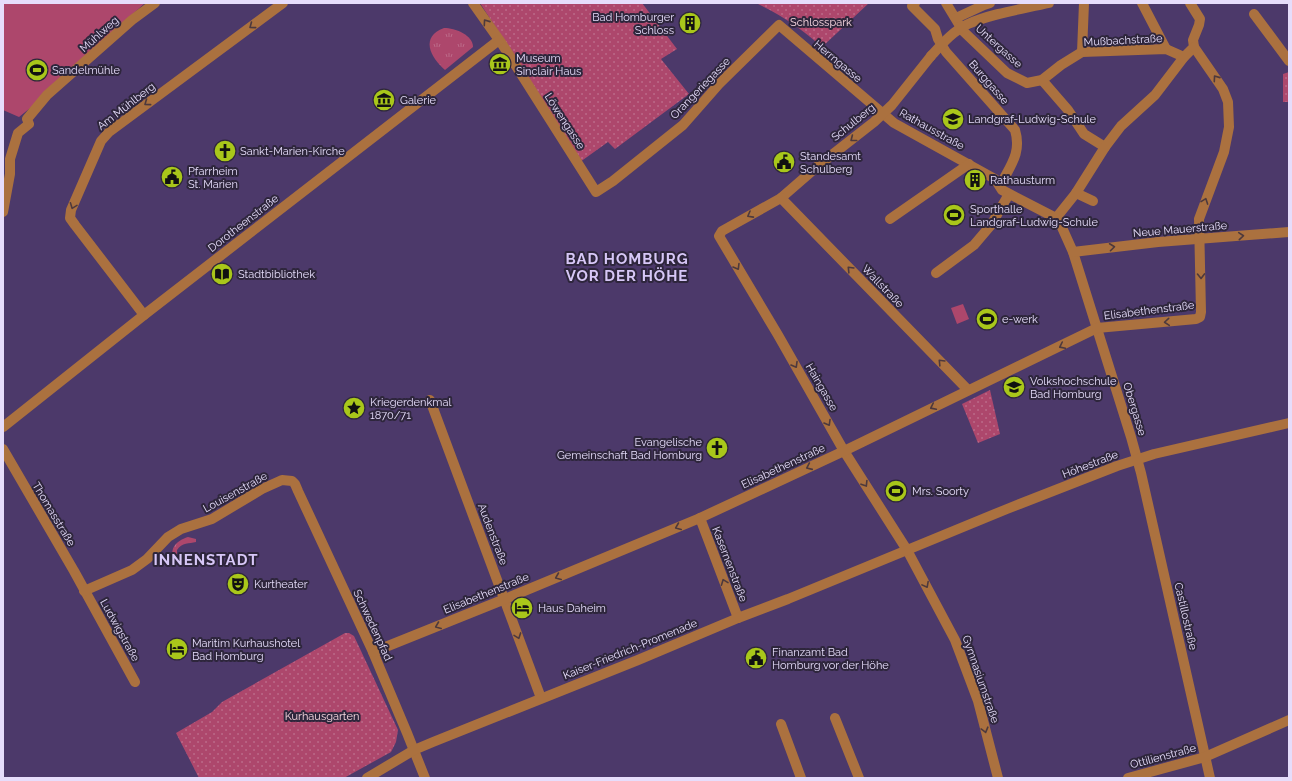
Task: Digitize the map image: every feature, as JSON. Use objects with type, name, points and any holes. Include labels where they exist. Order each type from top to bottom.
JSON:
[{"type":"street","name":"Mühlweg","points":[[3,212],[10,174],[6,159],[18,133],[29,124],[27,119],[47,95],[132,20],[155,3]]},
{"type":"street","name":"Am Mühlberg","points":[[144,315],[70,218],[71,210],[101,141],[109,132],[283,3]]},
{"type":"street","name":"Löwengasse","points":[[473,3],[499,40],[596,192]]},
{"type":"street","name":"Burggasse","points":[[915,3],[912,6],[935,29],[942,47],[1015,130],[1018,141],[1017,153],[1000,186]]},
{"type":"street","points":[[946,3],[956,18]]},
{"type":"street","name":"Untergasse","points":[[990,3],[984,4],[956,18],[964,31],[1007,73],[1027,83],[1042,80]]},
{"type":"street","name":"Schulberg","points":[[781,198],[819,165],[883,114],[931,56],[949,38],[968,24],[988,17],[1049,3]]},
{"type":"street","points":[[1082,52],[1084,3]]},
{"type":"street","points":[[1142,3],[1166,49]]},
{"type":"street","points":[[1190,3],[1200,19],[1193,40],[1194,47],[1223,89],[1228,102],[1229,127],[1224,152],[1199,219],[1200,239]]},
{"type":"street","points":[[1254,14],[1289,61]]},
{"type":"street","name":"Herrngasse","points":[[779,25],[883,114]]},
{"type":"street","name":"Orangeriegasse","points":[[596,192],[683,125],[719,84],[779,25]]},
{"type":"street","points":[[942,47],[964,31]]},
{"type":"street","name":"Dorotheenstraße","points":[[4,423],[499,40]]},
{"type":"street","points":[[1073,252],[1060,223],[1056,218],[1076,193],[1104,147],[1121,126],[1155,95],[1184,57],[1194,47]]},
{"type":"street","name":"Mußbachstraße","points":[[1042,80],[1061,65],[1082,52],[1166,49],[1184,57]]},
{"type":"street","points":[[1042,80],[1068,110],[1084,134],[1104,147]]},
{"type":"street","name":"Rathausstraße","points":[[883,114],[894,122],[995,179],[1002,190],[1056,218]]},
{"type":"street","name":"Rathausstraße","points":[[890,219],[969,164]]},
{"type":"street","points":[[1076,193],[1093,201]]},
{"type":"street","points":[[936,273],[974,245],[991,225],[1010,194]]},
{"type":"street","name":"Haingasse","points":[[781,198],[722,231],[719,233],[719,238],[778,335],[844,451],[907,550]]},
{"type":"street","name":"Wallstraße","points":[[781,198],[968,390]]},
{"type":"street","name":"Neue Mauerstraße","points":[[1073,252],[1158,242],[1289,232]]},
{"type":"street","name":"Elisabethenstraße","points":[[372,652],[505,599],[700,518],[844,451],[1097,328],[1196,319],[1200,317],[1202,312],[1200,239]]},
{"type":"street","name":"Obergasse","points":[[1073,252],[1137,459]]},
{"type":"street","name":"Audenstraße","points":[[430,400],[541,698]]},
{"type":"street","name":"Höhestraße","points":[[907,550],[1088,477],[1137,459],[1289,423]]},
{"type":"street","name":"Thomasstraße","points":[[3,449],[74,571],[84,591]]},
{"type":"street","name":"Castillostraße","points":[[1137,459],[1210,778]]},
{"type":"street","name":"Louisenstraße","points":[[84,591],[132,570],[147,559],[168,538],[181,529],[212,519],[262,489],[282,480],[288,480],[295,484]]},
{"type":"street","name":"Schwedenpfad","points":[[295,484],[372,652],[414,750],[424,778]]},
{"type":"street","name":"Kasernenstraße","points":[[700,518],[738,618]]},
{"type":"street","name":"Kaiser-Friedrich-Promenade","points":[[366,778],[414,750],[738,618],[788,600],[907,550]]},
{"type":"street","name":"Gymnasiumstraße","points":[[907,550],[955,640],[978,701],[998,778]]},
{"type":"street","name":"Ludwigstraße","points":[[84,591],[135,682]]},
{"type":"street","points":[[835,718],[859,778]]},
{"type":"street","name":"Ottilienstraße","points":[[1128,778],[1205,757],[1289,720]]},
{"type":"street","points":[[781,724],[801,778]]},
{"type":"green space","name":"Sandelmühle","points":[[3,3],[145,3],[40,100],[19,117],[3,110]]},
{"type":"green space","points":[[480,3],[642,3],[677,49],[661,59],[689,94],[615,149],[608,142],[580,162]]},
{"type":"green space","name":"Schlosspark","points":[[756,3],[869,3],[822,47],[791,23]]},
{"type":"green space","points":[[444,28],[453,29],[463,33],[470,39],[473,47],[445,70],[435,59],[430,48],[432,37]]},
{"type":"green space","points":[[1289,72],[1289,102],[1283,102],[1283,74]]},
{"type":"green space","points":[[963,304],[969,319],[957,324],[951,308]]},
{"type":"green space","points":[[990,390],[1000,434],[978,443],[962,404]]},
{"type":"green space","points":[[188,537],[196,539],[196,542],[179,547],[177,550],[177,555],[173,557],[172,553],[176,544]]},
{"type":"green space","name":"Kurhausgarten","points":[[345,633],[349,633],[354,636],[398,730],[396,742],[391,752],[344,778],[199,778],[176,733],[212,712],[222,702]]},
{"type":"place","name":"Bad Homburger Schloss","points":[[690,23]]},
{"type":"place","name":"Museum Sinclair Haus","points":[[500,64]]},
{"type":"place","name":"Sandelmühle","points":[[37,70]]},
{"type":"place","name":"Galerie","points":[[384,100]]},
{"type":"place","name":"Landgraf-Ludwig-Schule","points":[[953,119]]},
{"type":"place","name":"Sankt-Marien-Kirche","points":[[225,151]]},
{"type":"place","name":"Standesamt Schulberg","points":[[784,162]]},
{"type":"place","name":"Pfarrheim St. Marien","points":[[172,177]]},
{"type":"place","name":"Rathausturm","points":[[975,180]]},
{"type":"place","name":"Sporthalle Landgraf-Ludwig-Schule","points":[[954,215]]},
{"type":"place","name":"Stadtbibliothek","points":[[222,274]]},
{"type":"place","name":"e-werk","points":[[987,319]]},
{"type":"place","name":"Volkshochschule Bad Homburg","points":[[1014,387]]},
{"type":"place","name":"Kriegerdenkmal 1870/71","points":[[354,408]]},
{"type":"place","name":"Evangelische Gemeinschaft Bad Homburg","points":[[717,448]]},
{"type":"place","name":"Mrs. Soorty","points":[[896,491]]},
{"type":"place","name":"Kurtheater","points":[[238,584]]},
{"type":"place","name":"Haus Daheim","points":[[522,608]]},
{"type":"place","name":"Maritim Kurhaushotel Bad Homburg","points":[[177,649]]},
{"type":"place","name":"Finanzamt Bad Homburg vor der Höhe","points":[[756,658]]},
{"type":"district","name":"BAD HOMBURG VOR DER HÖHE","points":[[627,268]]},
{"type":"district","name":"INNENSTADT","points":[[206,560]]}]
